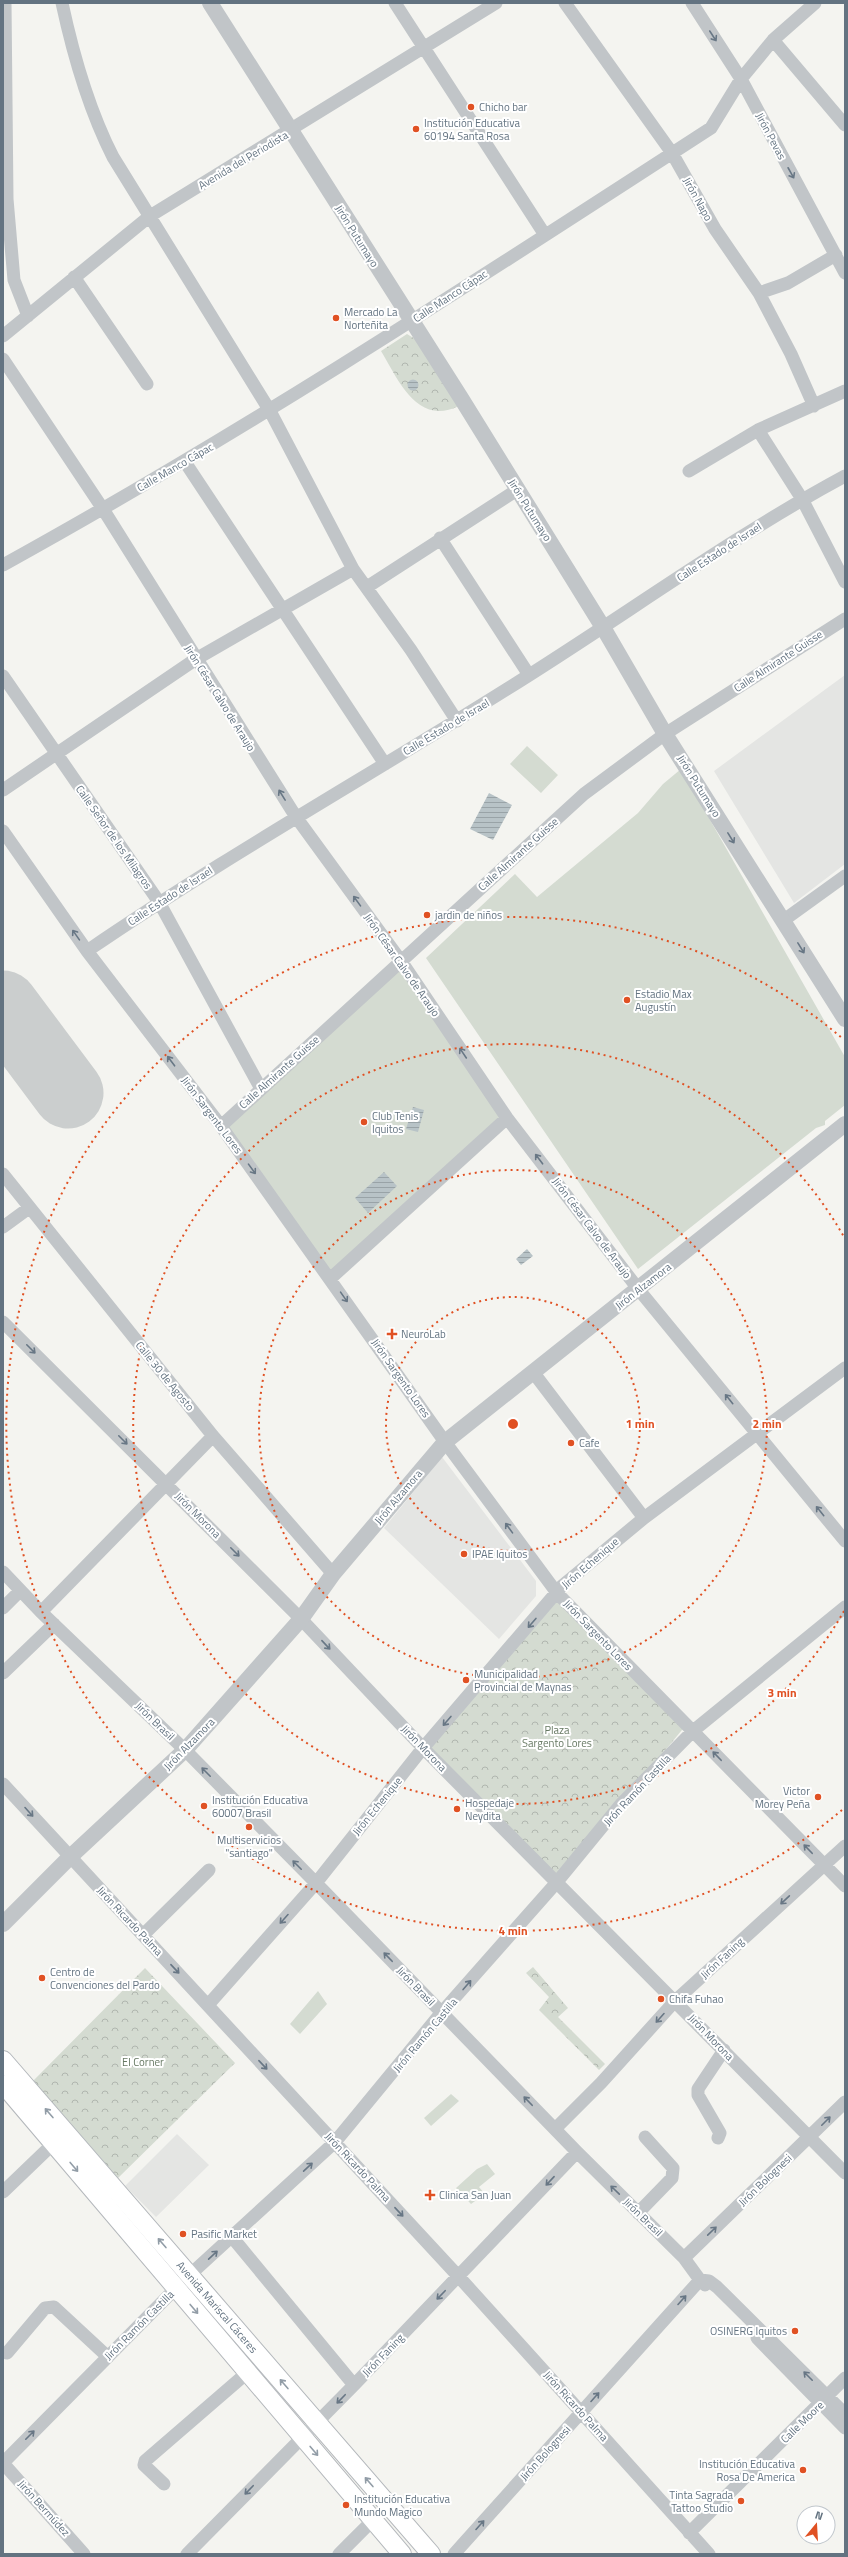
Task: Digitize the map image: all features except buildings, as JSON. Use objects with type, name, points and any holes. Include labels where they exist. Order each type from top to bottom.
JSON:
[{"type":"main road","name":"Avenida Mariscal Cáceres","points":[[3,2060],[61,2139],[176,2288],[402,2554]]},
{"type":"main road","name":"Avenida Mariscal Cáceres","points":[[3,2084],[61,2139],[190,2276],[431,2554]]},
{"type":"street","points":[[5,3],[5,200],[14,280],[28,316]]},
{"type":"street","points":[[62,3],[69,35],[104,139],[270,411],[353,569],[367,587],[457,721]]},
{"type":"street","name":"Jirón Putumayo","points":[[210,3],[292,130],[410,321],[604,629],[665,734],[784,920],[845,1019]]},
{"type":"street","points":[[395,3],[544,235]]},
{"type":"street","name":"Avenida del Periodista","points":[[3,336],[150,216],[424,49],[496,3]]},
{"type":"street","name":"Jirón Napo","points":[[565,3],[672,153],[715,229],[759,293],[791,354],[814,406]]},
{"type":"street","name":"Jirón Pevas","points":[[692,3],[741,79],[845,273]]},
{"type":"street","name":"Calle Manco Cápac","points":[[3,565],[103,510],[270,411],[711,128],[741,79],[773,40],[815,3]]},
{"type":"street","points":[[773,40],[845,125]]},
{"type":"street","points":[[759,293],[788,283],[836,255]]},
{"type":"street","points":[[74,277],[147,384]]},
{"type":"street","name":"Jirón César Calvo de Araujo","points":[[3,359],[103,510],[296,818],[401,961],[507,1118],[639,1290],[845,1541]]},
{"type":"street","points":[[689,471],[758,430],[845,391]]},
{"type":"street","points":[[758,430],[802,498],[845,582]]},
{"type":"street","points":[[185,462],[385,764]]},
{"type":"street","name":"Calle Estado de Israel","points":[[87,951],[159,902],[457,721],[604,629],[654,593],[802,498],[845,476]]},
{"type":"street","points":[[367,587],[440,538],[517,490]]},
{"type":"street","points":[[440,538],[529,676]]},
{"type":"street","points":[[3,790],[196,659],[284,610],[353,569]]},
{"type":"street","name":"Calle Almirante Guisse","points":[[221,1126],[584,794],[665,734],[845,619]]},
{"type":"street","name":"Calle Señor de los Milagros","points":[[3,676],[159,902],[261,1089]]},
{"type":"street","name":"Jirón Sargento Lores","points":[[3,832],[87,951],[221,1126],[331,1278],[445,1442],[557,1593],[845,1886]]},
{"type":"street","points":[[784,920],[845,876]]},
{"type":"street","points":[[331,1278],[507,1118]]},
{"type":"street","name":"Jirón Alzamora","points":[[3,1924],[70,1857],[185,1750],[301,1619],[333,1574],[445,1442],[639,1290],[845,1124]]},
{"type":"street","name":"Calle 30 de Agosto","points":[[3,1174],[213,1436],[333,1574]]},
{"type":"street","points":[[3,1227],[29,1208]]},
{"type":"street","name":"Jirón Morona","points":[[3,1322],[301,1619],[423,1748],[845,2173]]},
{"type":"street","name":"Jirón Echenique","points":[[208,2005],[316,1883],[423,1748],[562,1586],[644,1518],[758,1435],[845,1368]]},
{"type":"street","points":[[533,1372],[644,1518]]},
{"type":"street","points":[[41,1612],[213,1436]]},
{"type":"street","name":"Jirón Brasil","points":[[3,1572],[41,1612],[185,1750],[577,2152],[684,2258],[700,2280],[824,2400]]},
{"type":"street","points":[[3,1608],[20,1591]]},
{"type":"street","name":"Jirón Ramón Castilla","points":[[3,2463],[176,2288],[335,2142],[442,2012],[557,1882],[621,1804],[693,1731],[845,1607]]},
{"type":"street","points":[[3,1673],[54,1624]]},
{"type":"street","name":"Jirón Ricardo Palma","points":[[3,1784],[459,2277],[709,2554]]},
{"type":"street","name":"Jirón Faning","points":[[555,2129],[601,2083],[675,2001],[845,1846]]},
{"type":"street","points":[[143,1935],[209,1870]]},
{"type":"street","points":[[718,2138],[720,2133],[718,2127],[698,2095],[698,2089],[724,2050]]},
{"type":"street","name":"Jirón Bolognesi","points":[[684,2258],[810,2138],[845,2102]]},
{"type":"street","points":[[638,2213],[672,2178],[674,2173],[673,2168],[645,2137]]},
{"type":"street","points":[[3,2192],[61,2139]]},
{"type":"street","name":"Jirón Faning","points":[[187,2554],[459,2277],[577,2152]]},
{"type":"street","points":[[232,2237],[354,2385]]},
{"type":"street","name":"Jirón Bolognesi","points":[[454,2554],[700,2280]]},
{"type":"street","points":[[8,2353],[45,2308],[49,2306],[54,2307],[108,2357]]},
{"type":"street","points":[[164,2484],[144,2465],[145,2462],[248,2372]]},
{"type":"street","name":"Calle Moore","points":[[689,2533],[845,2378]]},
{"type":"street","points":[[824,2400],[845,2414]]},
{"type":"street","points":[[824,2400],[845,2428]]},
{"type":"street","name":"Jirón Bermúdez","points":[[3,2463],[84,2554]]},
{"type":"street","points":[[339,2554],[373,2520]]},
{"type":"shaded area","points":[[413,379],[417,381],[419,385],[417,389],[413,391],[409,389],[407,385],[409,381]]},
{"type":"shaded area","points":[[845,675],[845,864],[794,903],[714,771]]},
{"type":"shaded area","points":[[489,793],[512,805],[493,840],[470,829]]},
{"type":"shaded area","points":[[413,1107],[424,1110],[418,1132],[406,1129]]},
{"type":"shaded area","points":[[384,1172],[397,1186],[368,1213],[355,1198]]},
{"type":"shaded area","points":[[527,1249],[533,1256],[521,1265],[516,1259]]},
{"type":"shaded area","name":"IPAE Iquitos","points":[[442,1457],[536,1581],[536,1596],[499,1639],[384,1528]]},
{"type":"shaded area","points":[[177,2134],[209,2165],[156,2217],[125,2186]]},
{"type":"green space","points":[[407,334],[420,342],[459,406],[444,411],[432,410],[421,405],[411,397],[403,387],[381,351]]},
{"type":"green space","points":[[527,746],[558,775],[541,793],[510,764]]},
{"type":"green space","points":[[681,769],[845,1057],[845,1105],[825,1121],[825,1125],[816,1128],[638,1269],[426,958],[515,874],[537,897],[638,813],[663,784]]},
{"type":"green space","name":"Club Tenis Iquitos","points":[[401,961],[507,1118],[331,1278],[221,1126]]},
{"type":"green space","name":"Plaza Sargento Lores","points":[[557,1593],[686,1725],[557,1882],[425,1750]]},
{"type":"green space","points":[[533,1967],[568,2008],[558,2017],[605,2064],[599,2070],[539,2010],[549,1997],[526,1973]]},
{"type":"green space","name":"El Corner","points":[[145,1968],[235,2063],[118,2178],[33,2081]]},
{"type":"green space","points":[[318,1991],[327,2004],[300,2034],[290,2024]]},
{"type":"green space","points":[[451,2094],[459,2101],[431,2126],[424,2118]]},
{"type":"green space","points":[[487,2164],[495,2174],[479,2187],[485,2194],[471,2204],[456,2188],[477,2169]]},
{"type":"runway","points":[[3,1006],[68,1093]]},
{"type":"place","name":"Chicho bar","points":[[471,107]]},
{"type":"place","name":"Institución Educativa 60194 Santa Rosa","points":[[416,129]]},
{"type":"place","name":"Mercado La Norteñita","points":[[336,318]]},
{"type":"place","name":"jardin de niños","points":[[427,915]]},
{"type":"place","name":"Estadio Max Augustín","points":[[627,1000]]},
{"type":"place","name":"Club Tenis Iquitos","points":[[364,1122]]},
{"type":"place","name":"NeuroLab","points":[[392,1334]]},
{"type":"place","name":"Cafe","points":[[571,1443]]},
{"type":"place","name":"IPAE Iquitos","points":[[464,1554]]},
{"type":"place","name":"Municipalidad Provincial de Maynas","points":[[466,1680]]},
{"type":"place","name":"Victor Morey Peña","points":[[818,1797]]},
{"type":"place","name":"Institución Educativa 60007 Brasil","points":[[204,1806]]},
{"type":"place","name":"Hospedaje Neydita","points":[[457,1809]]},
{"type":"place","name":"Multiservicios \"santiago\"","points":[[249,1827]]},
{"type":"place","name":"Centro de Convenciones del Pardo","points":[[42,1978]]},
{"type":"place","name":"Chifa Fuhao","points":[[661,1999]]},
{"type":"place","name":"Clinica San Juan","points":[[430,2195]]},
{"type":"place","name":"Pasific Market","points":[[183,2234]]},
{"type":"place","name":"OSINERG Iquitos","points":[[795,2331]]},
{"type":"place","name":"Institución Educativa Rosa De America","points":[[803,2470]]},
{"type":"place","name":"Tinta Sagrada Tattoo Studio","points":[[741,2501]]},
{"type":"place","name":"Institución Educativa Mundo Magico","points":[[346,2505]]}]
